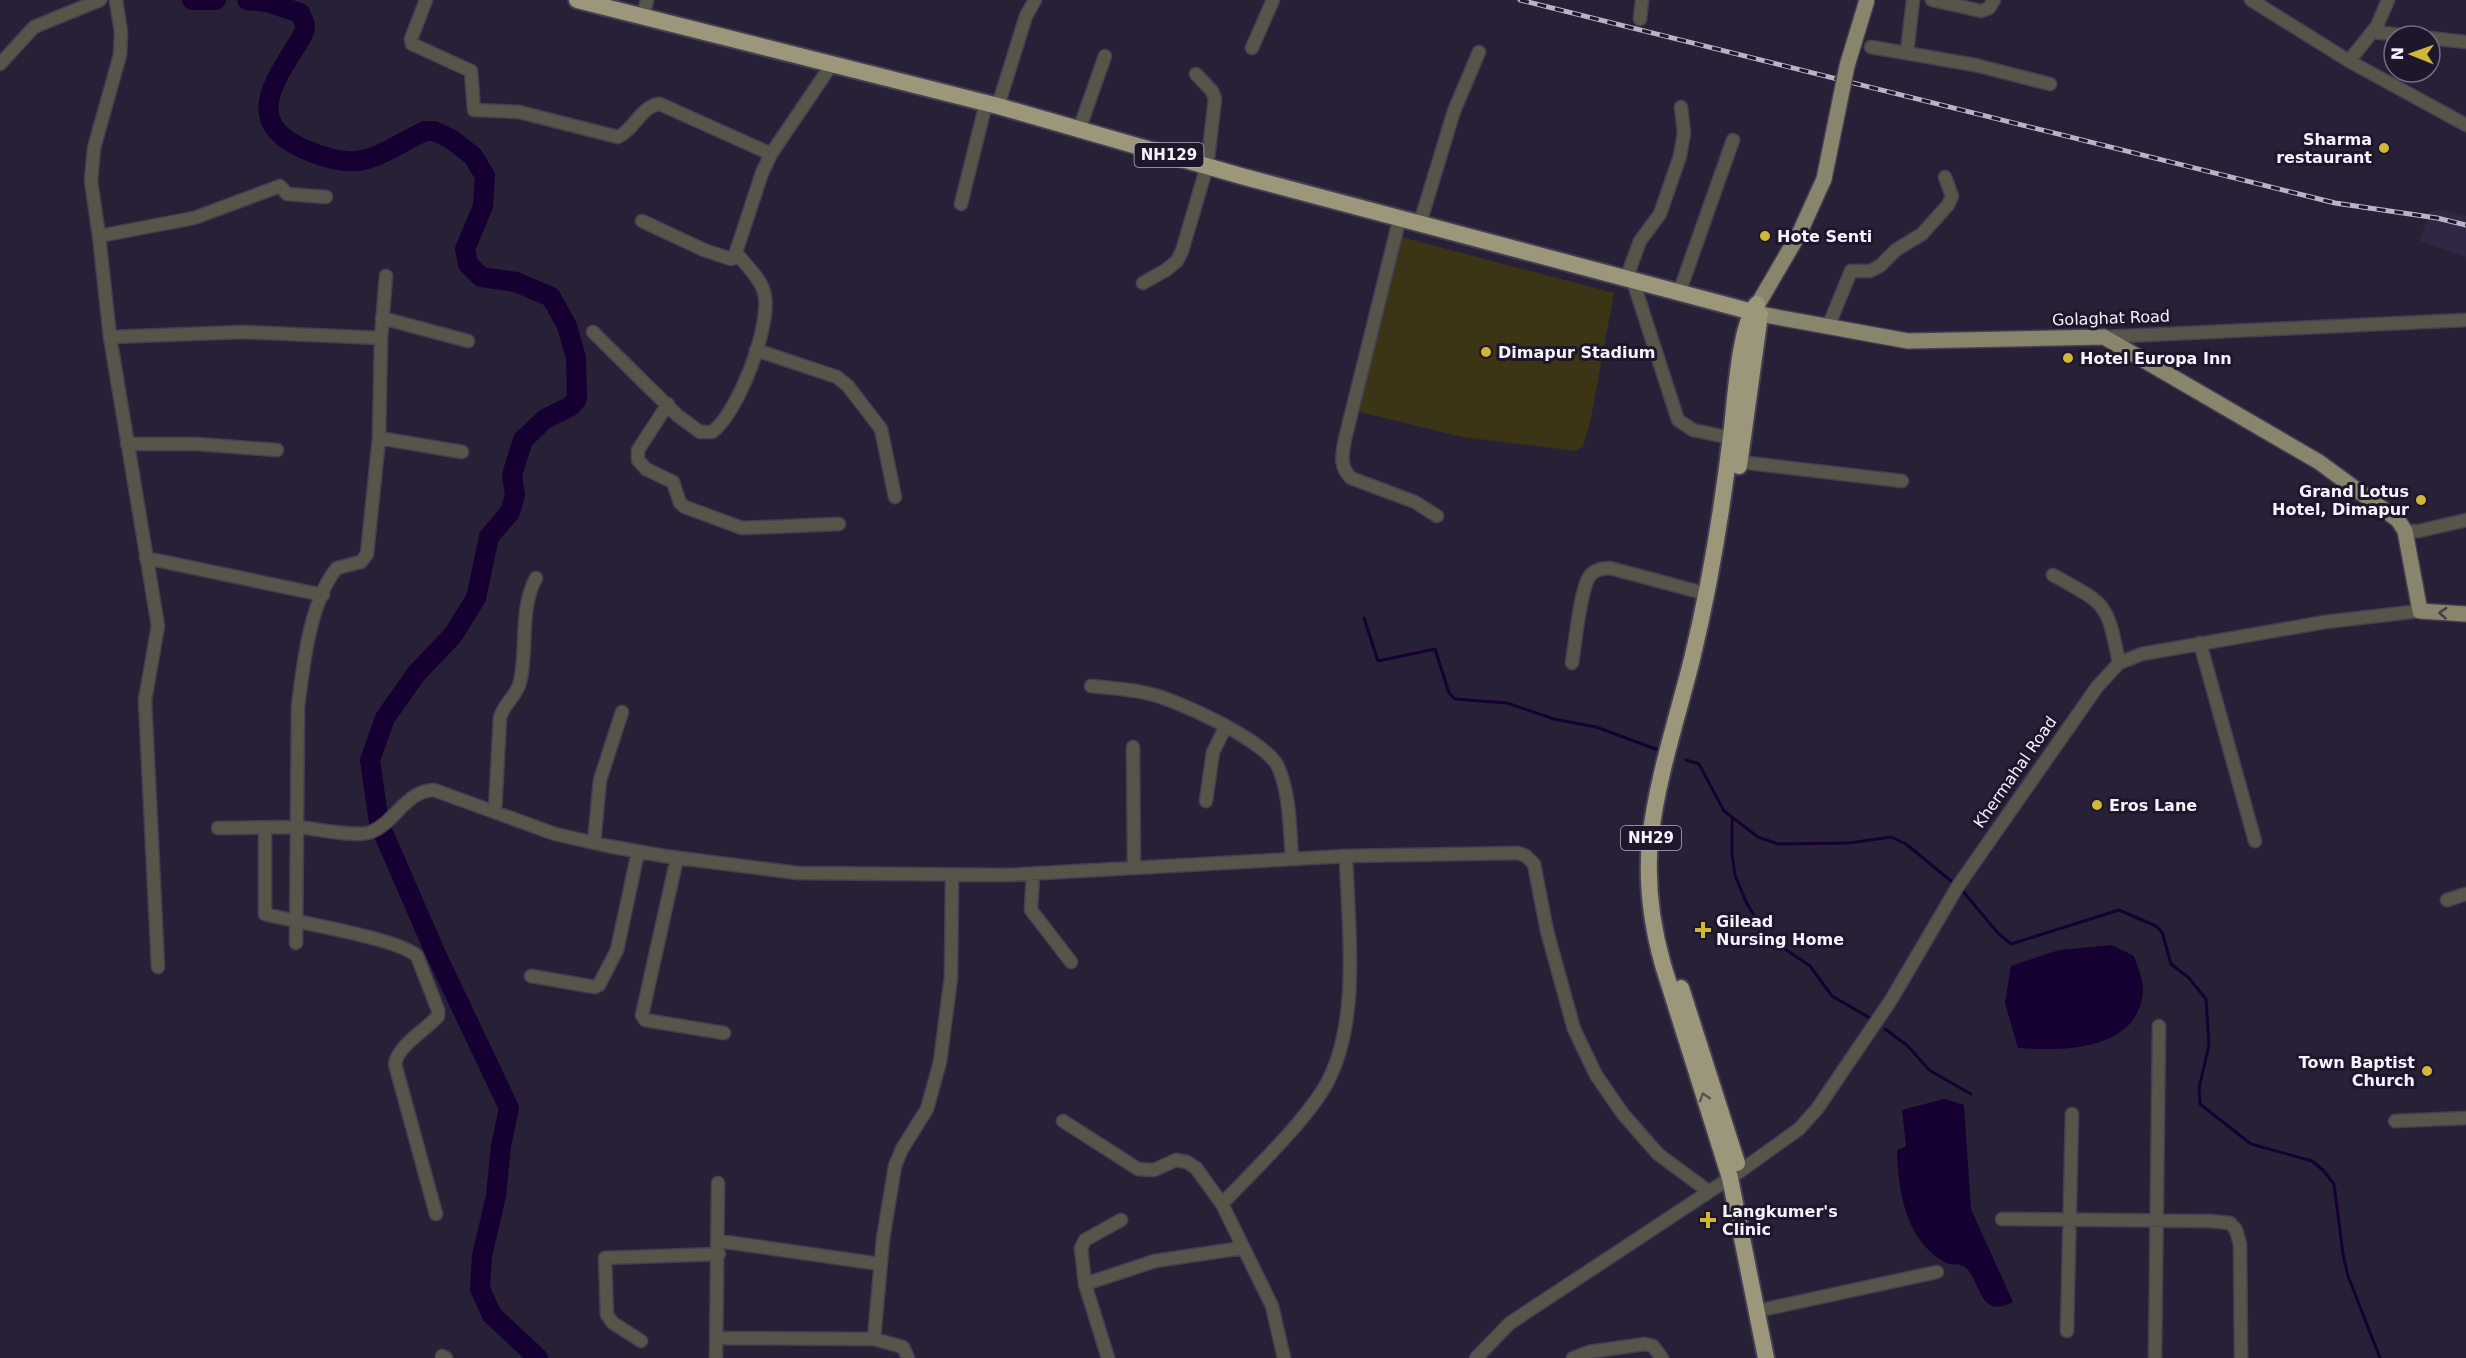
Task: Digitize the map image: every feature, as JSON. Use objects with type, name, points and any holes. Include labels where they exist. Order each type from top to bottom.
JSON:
[{"type":"highway","name":"NH129","points":[[577,0],[645,8],[832,64],[992,105],[1207,166],[1629,280],[1756,310]]},
{"type":"highway","name":"NH29","points":[[1756,310],[1731,438],[1707,594],[1661,779],[1651,838],[1648,891],[1660,955],[1753,1233],[1776,1358]]},
{"type":"highway","name":"NH29","points":[[1756,310],[1740,462],[1713,612],[1665,810],[1658,895],[1673,964],[1713,1081],[1735,1175],[1766,1358]]},
{"type":"main road","points":[[1756,310],[1800,232],[1824,179],[1847,66],[1867,0]]},
{"type":"main road","name":"Golaghat Road","points":[[1756,310],[1828,327],[1908,341],[2104,337]]},
{"type":"main road","points":[[2104,337],[2319,462],[2398,520],[2405,531],[2420,611]]},
{"type":"main road","name":"Khermahal Road","points":[[2420,611],[2466,614]]},
{"type":"street","points":[[0,64],[34,27],[100,0]]},
{"type":"street","points":[[116,0],[121,32],[120,55],[90,165],[110,337],[158,633],[145,700],[158,967]]},
{"type":"street","points":[[426,0],[411,39],[412,44],[471,71],[475,110],[519,112],[618,137],[632,128],[650,107],[660,104],[771,154]]},
{"type":"street","points":[[961,204],[992,105],[1026,16],[1035,0]]},
{"type":"street","points":[[1252,48],[1274,0]]},
{"type":"street","points":[[1640,19],[1642,0]]},
{"type":"street","points":[[1907,52],[1913,0]]},
{"type":"street","points":[[1932,0],[1985,11],[1994,0]]},
{"type":"street","points":[[2251,0],[2349,61],[2466,125]]},
{"type":"street","points":[[2349,61],[2373,32],[2388,0]]},
{"type":"street","points":[[2373,32],[2382,33]]},
{"type":"street","points":[[2442,39],[2466,42]]},
{"type":"street","points":[[1871,46],[1998,70],[2050,84]]},
{"type":"street","points":[[1420,223],[1454,111],[1479,52]]},
{"type":"street","points":[[1079,130],[1105,56]]},
{"type":"street","points":[[642,221],[704,250],[731,259],[737,254],[762,173],[771,154],[832,64]]},
{"type":"street","points":[[1143,283],[1177,261],[1207,166],[1215,99],[1212,91],[1196,75]]},
{"type":"street","points":[[1681,107],[1684,133],[1680,156],[1660,214],[1640,241],[1629,280],[1678,420],[1693,430],[1731,438]]},
{"type":"street","points":[[1679,293],[1732,140]]},
{"type":"street","points":[[1828,327],[1851,271],[1870,271],[1880,266],[1896,250],[1922,234],[1948,205],[1952,196],[1945,177]]},
{"type":"street","points":[[99,236],[194,218],[280,186],[287,194],[326,197]]},
{"type":"street","points":[[1400,218],[1341,456],[1343,470],[1351,478],[1415,502],[1437,516]]},
{"type":"street","points":[[593,332],[690,426],[700,432],[712,432],[726,420],[737,402],[756,350],[766,299],[759,281],[737,254]]},
{"type":"street","points":[[296,943],[298,706],[306,653],[323,595],[337,568],[361,561],[367,554],[379,438],[381,338],[386,276]]},
{"type":"street","points":[[382,318],[468,341]]},
{"type":"street","name":"Golaghat Road","points":[[2104,337],[2466,320]]},
{"type":"street","points":[[110,337],[244,332],[381,338]]},
{"type":"street","points":[[756,350],[837,377],[848,386],[881,429],[895,497]]},
{"type":"street","points":[[668,404],[638,450],[638,460],[646,469],[674,482],[680,503],[685,507],[742,528],[839,524]]},
{"type":"street","points":[[379,438],[462,452]]},
{"type":"street","points":[[127,444],[196,444],[277,450]]},
{"type":"street","points":[[1740,462],[1902,481]]},
{"type":"street","points":[[2405,531],[2419,531],[2466,520]]},
{"type":"street","points":[[146,558],[323,595]]},
{"type":"street","points":[[1572,663],[1584,593],[1589,577],[1597,570],[1610,568],[1707,594]]},
{"type":"street","points":[[2053,575],[2104,607],[2110,620],[2119,663]]},
{"type":"street","points":[[495,811],[500,718],[502,709],[519,685],[526,606],[536,578]]},
{"type":"street","name":"Khermahal Road","points":[[1476,1358],[1510,1323],[1735,1175],[1799,1129],[1817,1110],[1891,1000],[1958,886],[2097,687],[2119,663],[2142,654],[2200,643],[2325,622],[2420,611]]},
{"type":"street","points":[[2200,643],[2255,841]]},
{"type":"street","points":[[1091,686],[1156,696],[1182,704],[1263,749],[1279,768],[1290,822],[1292,860]]},
{"type":"street","points":[[594,843],[600,780],[622,712]]},
{"type":"street","points":[[1206,801],[1213,752],[1225,728]]},
{"type":"street","points":[[1133,747],[1134,867]]},
{"type":"street","points":[[218,828],[298,827],[369,833],[385,825],[412,796],[422,791],[445,792],[555,834],[594,843],[677,858],[798,873],[952,876],[1033,874],[1346,856],[1510,852],[1530,859],[1538,877],[1547,931],[1571,1019],[1596,1075],[1623,1114],[1658,1154],[1708,1191]]},
{"type":"street","points":[[265,828],[264,913],[382,942],[414,953],[438,1010],[437,1017],[406,1046],[396,1058],[395,1064],[436,1214]]},
{"type":"street","points":[[531,976],[595,987],[599,985],[617,950],[638,852]]},
{"type":"street","points":[[1222,1204],[1309,1109],[1327,1083],[1337,1055],[1346,1017],[1350,968],[1346,856]]},
{"type":"street","points":[[677,858],[642,1015],[645,1020],[724,1033]]},
{"type":"street","points":[[1033,874],[1031,910],[1071,962]]},
{"type":"street","points":[[874,1339],[880,1264],[895,1166],[902,1149],[927,1109],[940,1062],[951,977],[952,876]]},
{"type":"street","points":[[2447,900],[2466,894]]},
{"type":"street","points":[[2155,1358],[2159,1026]]},
{"type":"street","points":[[2067,1331],[2072,1114]]},
{"type":"street","points":[[2395,1121],[2466,1118]]},
{"type":"street","points":[[1063,1121],[1138,1169],[1154,1170],[1176,1161],[1187,1162],[1196,1168],[1222,1204],[1272,1306],[1284,1358]]},
{"type":"street","points":[[716,1358],[718,1184]]},
{"type":"street","points":[[2002,1219],[2230,1223],[2236,1230],[2240,1244],[2241,1358]]},
{"type":"street","points":[[1108,1358],[1085,1284],[1081,1248],[1085,1240],[1121,1220]]},
{"type":"street","points":[[641,1341],[613,1323],[607,1315],[605,1257],[719,1248],[880,1264]]},
{"type":"street","points":[[1085,1284],[1155,1261],[1242,1248]]},
{"type":"street","points":[[1766,1309],[1937,1272]]},
{"type":"street","points":[[718,1338],[874,1339],[903,1347],[908,1358]]},
{"type":"street","points":[[1573,1358],[1589,1352],[1645,1344],[1658,1350],[1662,1358]]},
{"type":"shaded area","points":[[2430,211],[2446,211],[2466,216],[2466,257],[2420,241]]},
{"type":"shaded area","name":"Dimapur Stadium","points":[[1397,236],[1614,293],[1590,423],[1583,446],[1576,451],[1462,437],[1356,411]]},
{"type":"shaded area","points":[[2112,945],[2134,956],[2142,983],[2143,992],[2138,1012],[2127,1026],[2112,1037],[2095,1044],[2055,1049],[2018,1048],[2005,1003],[2011,966],[2059,950]]},
{"type":"shaded area","points":[[1944,1099],[1964,1105],[1971,1209],[2013,1302],[2002,1306],[1988,1304],[1965,1267],[1944,1262],[1931,1252],[1920,1240],[1906,1212],[1899,1181],[1897,1150],[1906,1146],[1902,1110]]},
{"type":"waterway","points":[[192,0],[216,0]]},
{"type":"waterway","points":[[247,0],[267,2],[300,13],[305,24],[302,36],[276,80],[271,94],[268,107],[270,119],[276,130],[288,141],[306,150],[341,161],[368,159],[425,131],[434,131],[451,139],[473,156],[485,176],[483,206],[465,249],[468,264],[481,277],[516,282],[551,297],[567,326],[576,358],[577,399],[571,406],[545,419],[523,440],[512,475],[515,495],[510,512],[489,537],[476,598],[453,635],[416,674],[385,718],[370,760],[379,823],[435,952],[509,1108],[501,1146],[496,1196],[482,1256],[480,1289],[492,1315],[538,1358]]},
{"type":"waterway","points":[[1364,618],[1378,661],[1435,649],[1449,693],[1455,699],[1507,703],[1554,719],[1596,727],[1661,751]]},
{"type":"waterway","points":[[1686,760],[1699,764],[1724,811],[1758,837],[1778,844],[1849,843],[1891,837],[1906,844],[1956,885]]},
{"type":"waterway","points":[[1732,820],[1732,854],[1735,875],[1746,902],[1767,937],[1810,966],[1832,996],[1870,1018]]},
{"type":"waterway","points":[[1961,889],[1997,932],[2011,944],[2119,910],[2156,926],[2162,932],[2171,964],[2189,978],[2206,999],[2209,1045],[2199,1088],[2200,1104],[2251,1144],[2312,1161],[2334,1184],[2348,1276],[2380,1358]]},
{"type":"waterway","points":[[1885,1029],[1908,1046],[1929,1070],[1971,1094]]},
{"type":"railway","points":[[1520,0],[2335,203],[2437,218],[2466,225]]},
{"type":"place","name":"Sharma restaurant","points":[[2384,148]]},
{"type":"place","name":"Hote Senti","points":[[1765,236]]},
{"type":"place","name":"Dimapur Stadium","points":[[1486,352]]},
{"type":"place","name":"Hotel Europa Inn","points":[[2068,358]]},
{"type":"place","name":"Grand Lotus Hotel, Dimapur","points":[[2421,500]]},
{"type":"place","name":"Eros Lane","points":[[2097,805]]},
{"type":"place","name":"Gilead Nursing Home","points":[[1703,930]]},
{"type":"place","name":"Town Baptist Church","points":[[2427,1071]]},
{"type":"place","name":"Langkumer's Clinic","points":[[1708,1220]]}]
